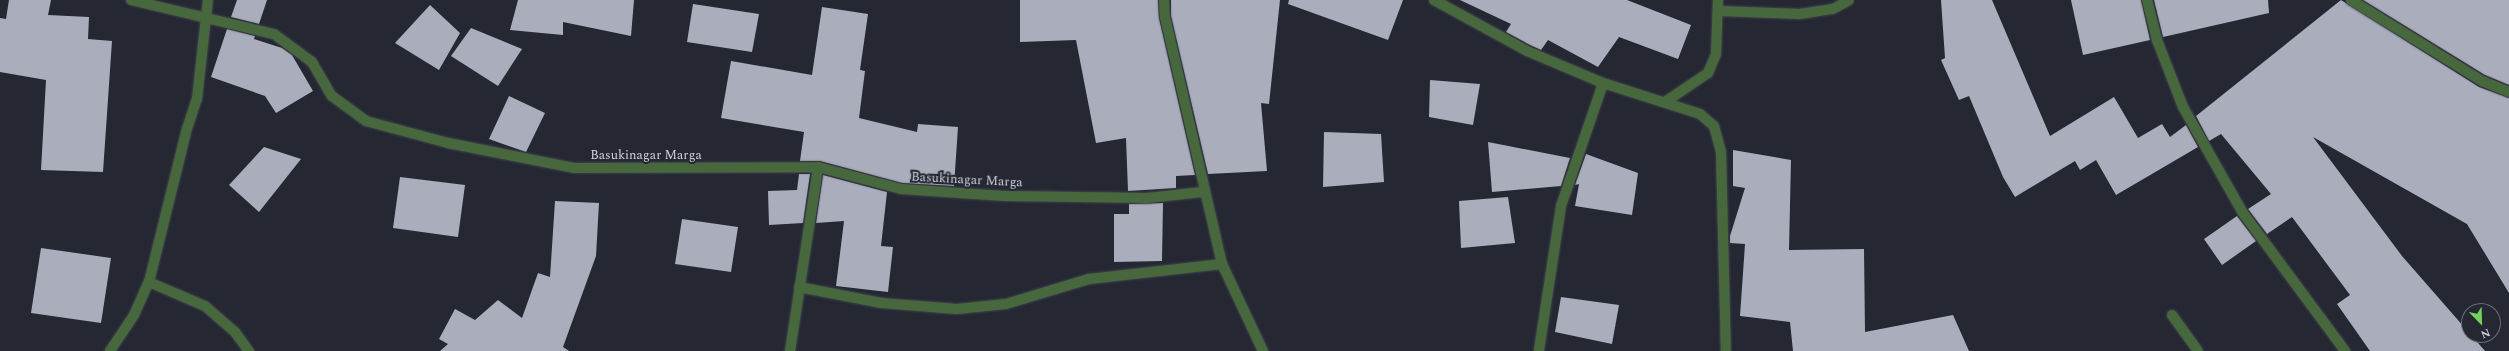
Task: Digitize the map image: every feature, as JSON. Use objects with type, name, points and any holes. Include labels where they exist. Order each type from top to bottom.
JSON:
[{"type":"street","name":"Basukinagar Marga","points":[[131,0],[274,34],[312,62],[332,96],[366,121],[448,143],[574,168],[818,167],[901,190],[1004,196],[1147,198],[1203,192]]},
{"type":"street","points":[[110,351],[134,315],[149,282],[186,132],[197,99],[204,17],[208,0]]},
{"type":"street","points":[[1164,0],[1165,17],[1203,192],[1222,264],[1262,351]]},
{"type":"street","points":[[1434,0],[1527,51],[1603,83],[1700,114],[1714,126],[1721,152],[1726,351]]},
{"type":"street","points":[[1665,102],[1708,74],[1716,54],[1720,11],[1718,0]]},
{"type":"street","points":[[1720,11],[1800,14],[1832,9],[1849,0]]},
{"type":"street","points":[[2147,0],[2157,40],[2187,114],[2243,213],[2345,351]]},
{"type":"street","points":[[2351,0],[2482,81],[2509,92]]},
{"type":"street","points":[[1539,350],[1560,206],[1603,83]]},
{"type":"street","points":[[790,351],[818,167]]},
{"type":"street","points":[[799,287],[881,303],[957,309],[1006,304],[1089,280],[1222,264]]},
{"type":"street","points":[[149,282],[205,306],[235,332],[249,351]]},
{"type":"street","points":[[2172,316],[2198,351]]},
{"type":"building","points":[[9,0],[51,0],[48,15],[89,17],[88,39],[112,41],[103,172],[41,170],[46,80],[0,72],[0,18],[6,19]]},
{"type":"building","points":[[237,0],[267,0],[259,24],[231,17]]},
{"type":"building","points":[[518,0],[634,0],[631,36],[563,22],[563,35],[510,30]]},
{"type":"building","points":[[1020,0],[1158,0],[1159,18],[1195,175],[1176,176],[1176,188],[1128,191],[1126,138],[1096,143],[1076,40],[1020,42]]},
{"type":"building","points":[[1171,0],[1280,0],[1269,104],[1261,103],[1267,171],[1208,174],[1171,16]]},
{"type":"building","points":[[1289,0],[1403,0],[1388,40],[1288,4]]},
{"type":"building","points":[[1460,0],[1627,0],[1691,25],[1678,59],[1619,37],[1598,67],[1548,40],[1541,50],[1530,45],[1506,32],[1511,24]]},
{"type":"building","points":[[1941,0],[1992,0],[2050,136],[2114,97],[2138,138],[2162,124],[2170,137],[2186,125],[2198,147],[2116,195],[2096,160],[2080,170],[2075,161],[2015,197],[2003,177],[1969,96],[1959,100],[1941,60],[1945,58]]},
{"type":"building","points":[[2071,0],[2141,0],[2150,40],[2083,55]]},
{"type":"building","points":[[2154,0],[2268,0],[2269,13],[2163,37]]},
{"type":"building","points":[[2341,0],[2479,87],[2509,98],[2509,293],[2467,224],[2313,137],[2402,256],[2461,324],[2461,343],[2478,343],[2485,351],[2370,351],[2337,304],[2350,295],[2292,217],[2267,234],[2248,209],[2271,194],[2221,134],[2209,141],[2196,116]]},
{"type":"building","points":[[2363,0],[2509,0],[2509,85],[2485,75]]},
{"type":"building","points":[[693,4],[759,14],[752,52],[687,42]]},
{"type":"building","points":[[430,5],[460,33],[439,70],[395,43]]},
{"type":"building","points":[[822,7],[868,14],[860,70],[865,71],[859,118],[917,132],[918,124],[958,127],[954,186],[902,183],[820,161],[800,161],[804,132],[721,118],[731,61],[812,75]]},
{"type":"building","points":[[471,28],[522,49],[498,86],[451,56]]},
{"type":"building","points":[[227,29],[255,36],[254,39],[282,48],[292,55],[313,91],[276,113],[265,96],[211,77]]},
{"type":"building","points":[[1430,80],[1480,84],[1473,125],[1429,117]]},
{"type":"building","points":[[509,96],[545,113],[526,152],[489,139]]},
{"type":"building","points":[[1324,132],[1381,134],[1384,182],[1323,187]]},
{"type":"building","points":[[1488,142],[1570,158],[1561,186],[1492,192]]},
{"type":"building","points":[[264,147],[301,159],[259,212],[229,185]]},
{"type":"building","points":[[1733,150],[1791,160],[1789,250],[1864,249],[1865,332],[1953,315],[1969,351],[1793,351],[1790,322],[1740,316],[1745,244],[1730,243],[1730,236],[1745,188],[1733,186]]},
{"type":"building","points":[[1586,154],[1638,173],[1632,215],[1575,206],[1579,184],[1575,185]]},
{"type":"building","points":[[799,174],[810,174],[803,223],[769,225],[768,191],[797,190]]},
{"type":"building","points":[[823,175],[887,192],[881,246],[893,247],[888,292],[836,286],[844,221],[816,223]]},
{"type":"building","points":[[400,177],[465,185],[458,237],[393,228]]},
{"type":"building","points":[[1508,197],[1515,243],[1461,248],[1459,201]]},
{"type":"building","points":[[555,201],[599,203],[596,256],[563,347],[569,351],[440,351],[448,344],[439,339],[455,309],[475,320],[498,300],[522,318],[538,273],[550,277]]},
{"type":"building","points":[[1163,203],[1162,261],[1114,262],[1114,214],[1129,214],[1129,204]]},
{"type":"building","points":[[2237,216],[2256,241],[2222,265],[2204,239]]},
{"type":"building","points":[[682,219],[738,227],[731,272],[675,264]]},
{"type":"building","points":[[41,248],[111,258],[101,323],[31,313]]},
{"type":"building","points":[[1561,297],[1619,305],[1612,344],[1555,332]]}]
